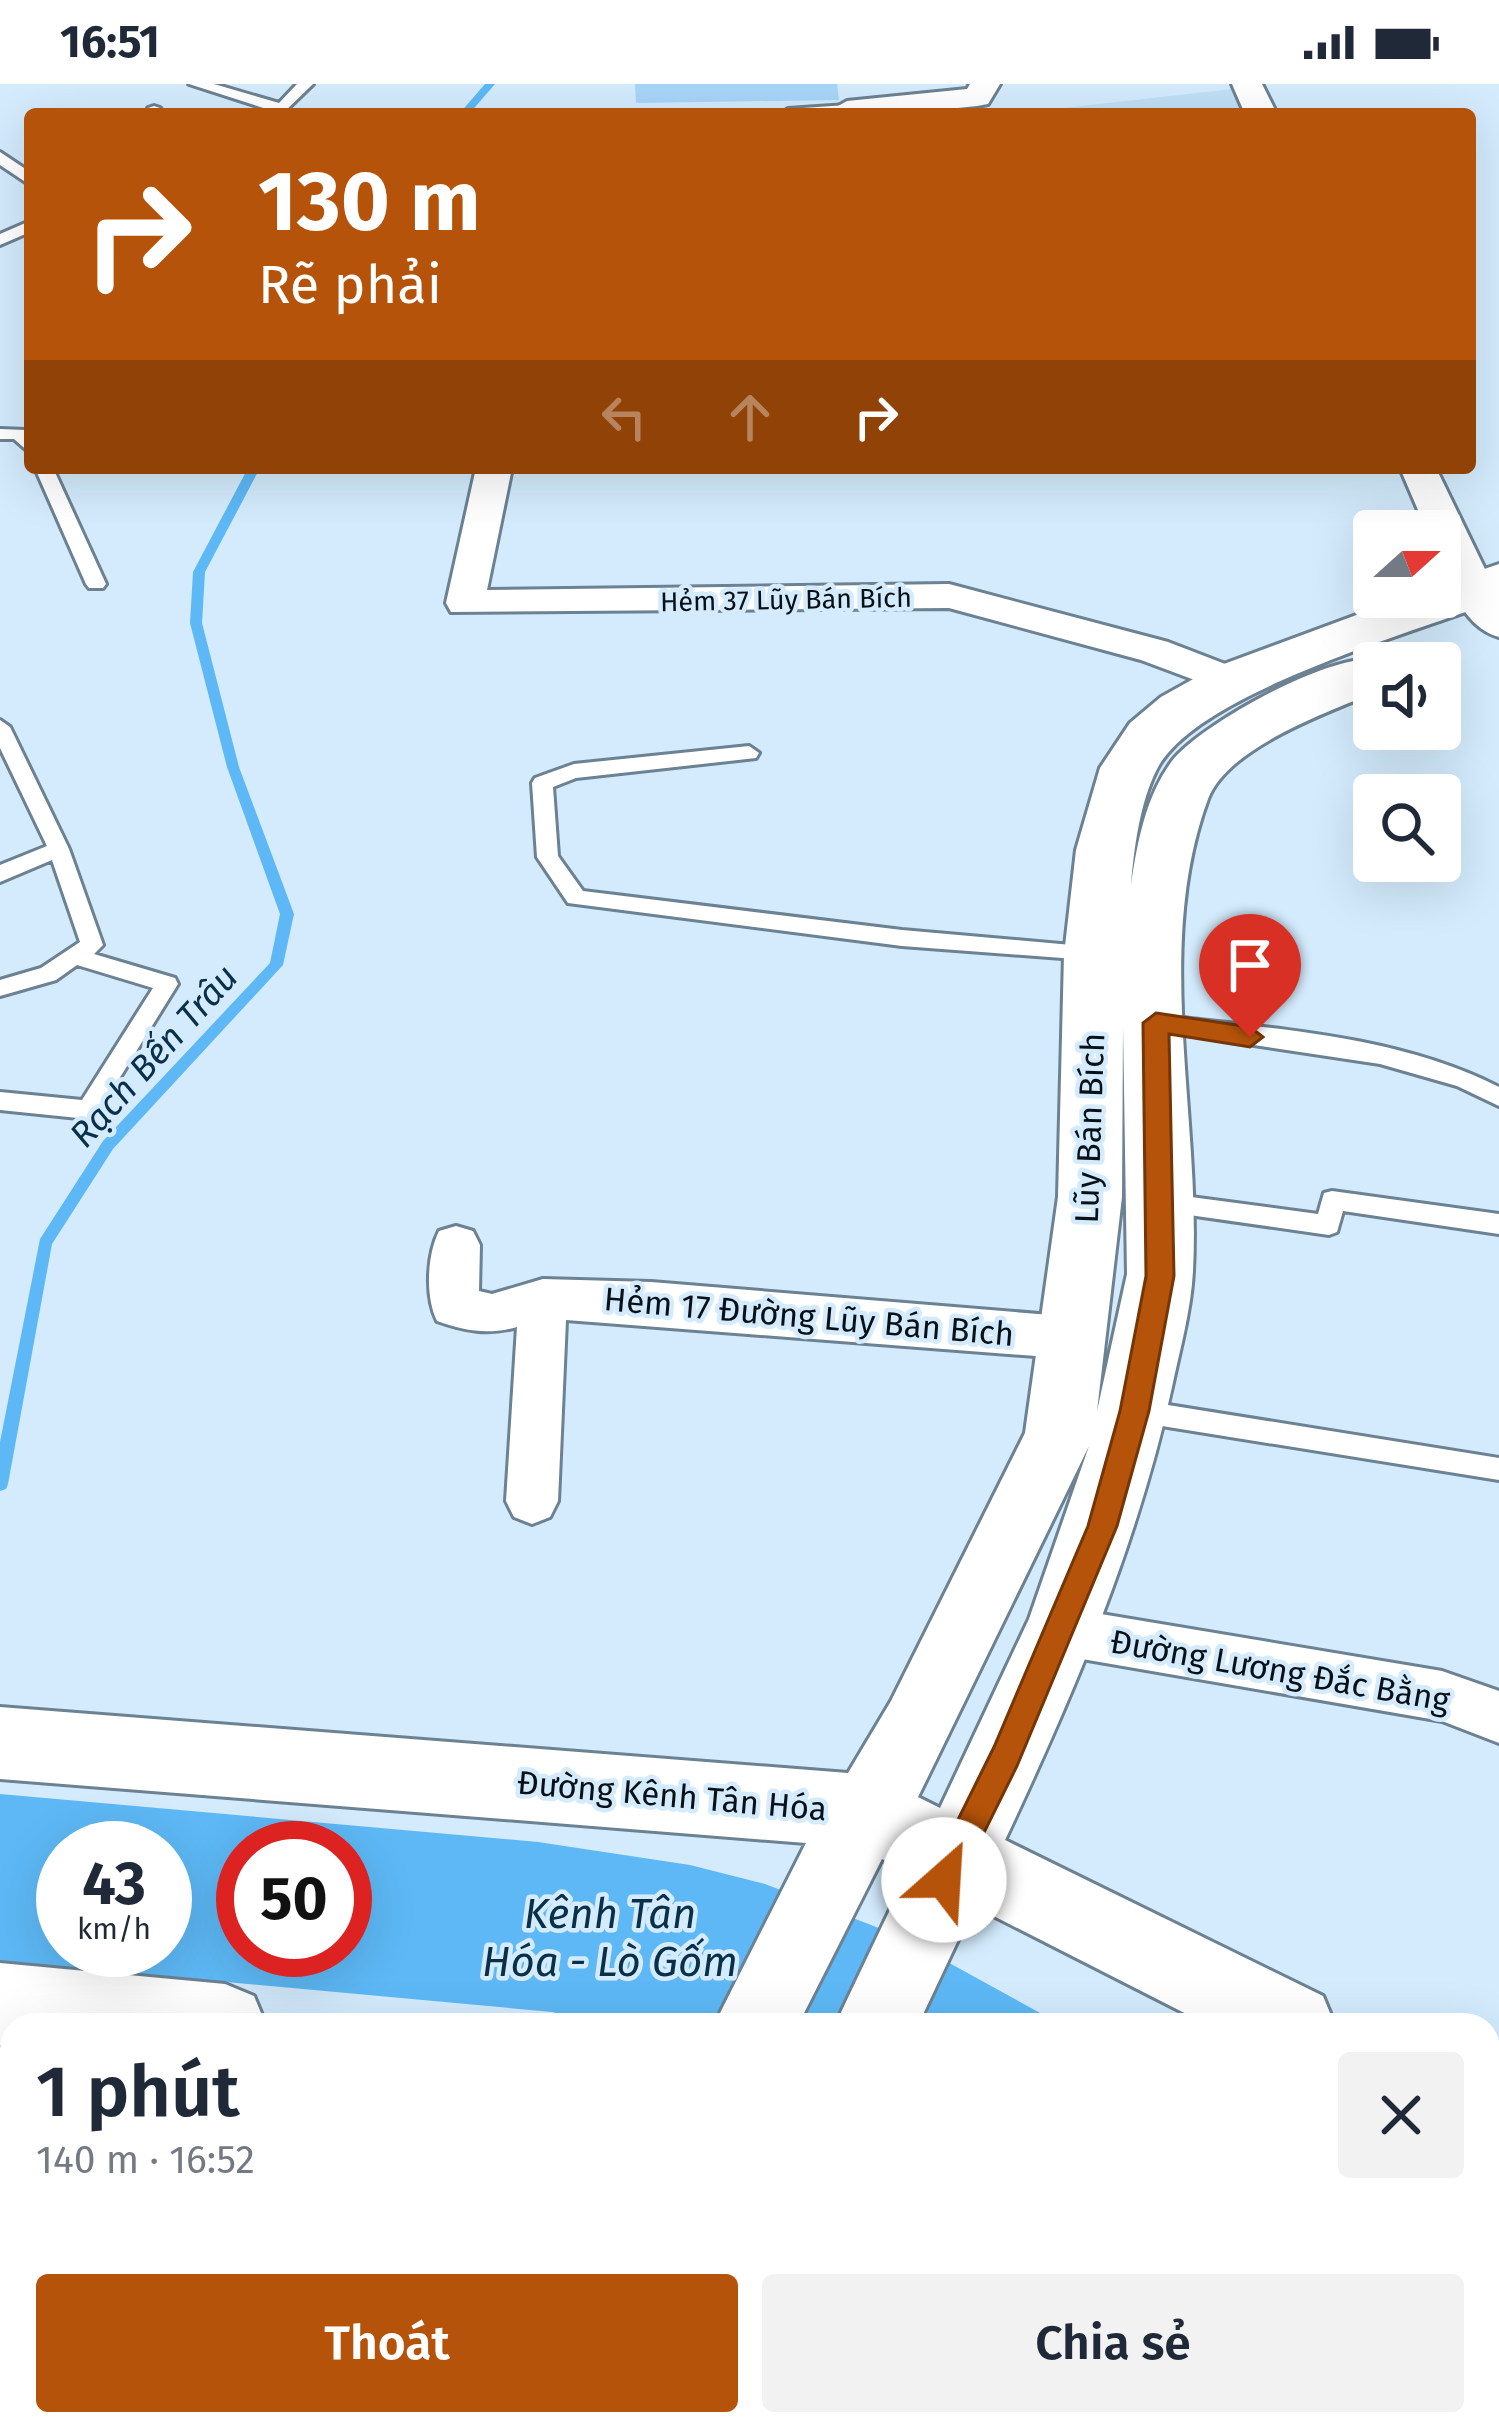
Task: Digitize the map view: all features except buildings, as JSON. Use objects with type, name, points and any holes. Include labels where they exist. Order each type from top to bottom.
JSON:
[{"type":"main road","name":"Lũy Bán Bích","points":[[760,2013],[852,1835],[918,1726],[1060,1434],[1090,1197],[1094,955],[1105,850],[1128,768],[1150,736],[1180,710],[1232,681],[1493,606]]},
{"type":"main road","points":[[1435,642],[1493,606]]},
{"type":"main road","name":"Lũy Bán Bích","points":[[882,2013],[1059,1631],[1102,1526],[1134,1411],[1160,1276],[1156,898],[1181,793],[1202,762],[1234,737],[1353,683]]},
{"type":"main road","name":"Đường Kênh Tân Hóa","points":[[0,1742],[852,1835],[944,1879],[1265,2013]]},
{"type":"main road","points":[[0,2004],[96,2013]]},
{"type":"street","points":[[882,108],[977,97],[985,84]]},
{"type":"street","name":"Hẻm 37 Lũy Bán Bích","points":[[493,474],[465,603],[949,596],[1154,651],[1232,681]]},
{"type":"street","points":[[1421,474],[1493,606]]},
{"type":"street","name":"Hẻm 17 Đường Lũy Bán Bích","points":[[456,1245],[454,1307],[492,1314],[543,1298],[651,1302],[1075,1338]]},
{"type":"street","points":[[532,1502],[543,1298]]},
{"type":"street","name":"Đường Lương Đắc Bằng","points":[[1059,1631],[1442,1696],[1499,1718]]},
{"type":"lane","points":[[196,84],[279,108]]},
{"type":"lane","points":[[283,108],[304,84]]},
{"type":"lane","points":[[0,157],[24,175]]},
{"type":"lane","points":[[47,474],[96,584]]},
{"type":"lane","points":[[0,727],[58,849],[92,945],[48,974],[0,988]]},
{"type":"lane","points":[[749,753],[574,771],[542,783],[548,857],[576,898],[1094,955]]},
{"type":"lane","points":[[0,874],[58,849]]},
{"type":"lane","points":[[0,1101],[88,1110],[167,984],[76,958]]},
{"type":"lane","points":[[1156,1023],[1384,1057],[1478,1084],[1499,1097]]},
{"type":"lane","points":[[1160,1202],[1330,1225],[1331,1200],[1499,1224]]},
{"type":"lane","points":[[1134,1411],[1499,1469]]},
{"type":"shaded area","points":[[635,84],[837,84],[839,100],[636,103]]},
{"type":"shaded area","points":[[1241,88],[1252,108],[1064,108]]},
{"type":"water","name":"Kênh Tân Hóa - Lò Gốm","points":[[0,1794],[303,1821],[216,1821],[216,1977],[372,1977],[372,1827],[538,1842],[690,1865],[765,1884],[902,1937],[1040,2013],[555,2013],[173,1977],[192,1977],[192,1821],[36,1821],[36,1964],[0,1961]]},
{"type":"waterway","name":"Rạch Bến Trâu","points":[[469,108],[490,84]]},
{"type":"waterway","name":"Rạch Bến Trâu","points":[[0,1484],[45,1243],[108,1145],[276,965],[287,914],[233,767],[196,623],[199,572],[251,474]]},
{"type":"route","points":[[944,1880],[1006,1755],[1102,1526],[1134,1411],[1160,1276],[1156,1023],[1250,1037]]}]
